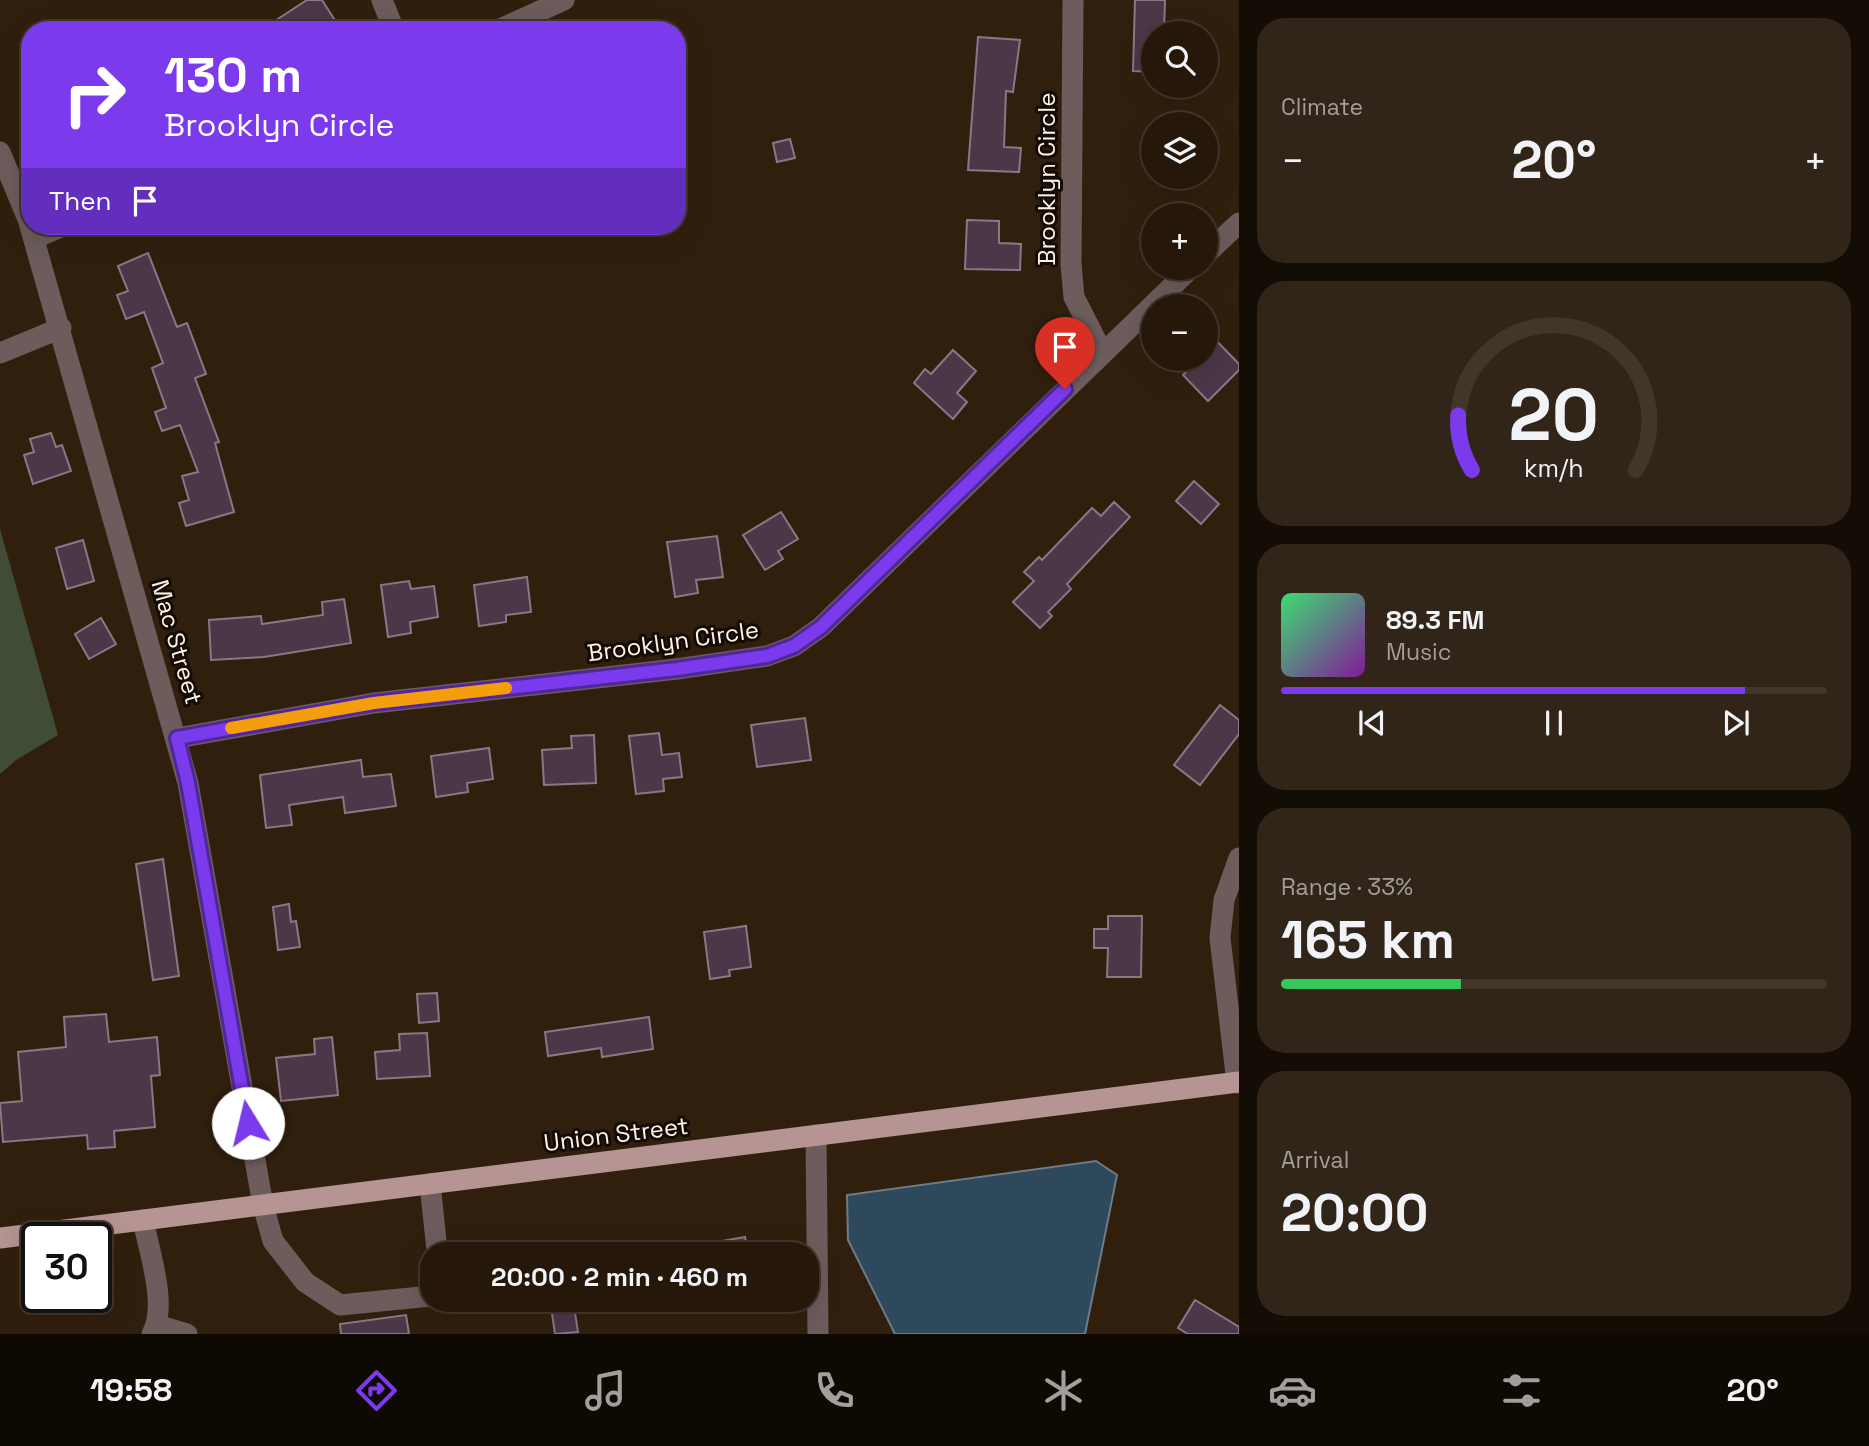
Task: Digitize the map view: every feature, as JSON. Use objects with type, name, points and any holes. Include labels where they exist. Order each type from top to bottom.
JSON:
[{"type":"main road","name":"Union Street","points":[[0,1238],[1238,1082]]},
{"type":"street","points":[[382,0],[390,21]]},
{"type":"street","points":[[518,21],[565,0]]},
{"type":"street","name":"Brooklyn Circle","points":[[1073,0],[1070,264],[1074,297],[1102,352]]},
{"type":"street","name":"Mac Street","points":[[0,152],[21,203]]},
{"type":"street","points":[[1218,243],[1239,223]]},
{"type":"street","name":"Mac Street","points":[[34,235],[188,783],[263,1205],[273,1241],[305,1282],[340,1306],[420,1297]]},
{"type":"street","name":"Brooklyn Circle","points":[[177,738],[374,703],[677,669],[767,656],[794,646],[821,627],[1178,280]]},
{"type":"street","points":[[0,353],[61,328]]},
{"type":"street","points":[[1238,1082],[1220,938],[1224,900],[1239,858]]},
{"type":"street","points":[[816,1135],[818,1334]]},
{"type":"street","points":[[430,1184],[436,1242]]},
{"type":"street","points":[[143,1220],[158,1293],[154,1329],[187,1334]]},
{"type":"green space","points":[[0,529],[58,735],[16,760],[0,774]]},
{"type":"water","points":[[1096,1161],[1117,1175],[1085,1334],[895,1334],[848,1240],[847,1195]]},
{"type":"building","points":[[307,0],[322,0],[335,21],[275,21]]},
{"type":"building","points":[[1135,0],[1165,0],[1164,21],[1141,21],[1141,71],[1133,71]]},
{"type":"building","points":[[978,37],[1020,40],[1013,92],[1006,91],[1004,147],[1021,148],[1019,172],[968,170]]},
{"type":"building","points":[[790,139],[795,158],[777,162],[773,143]]},
{"type":"building","points":[[967,220],[999,221],[999,243],[1021,244],[1020,270],[965,269]]},
{"type":"building","points":[[148,253],[177,327],[187,323],[206,374],[195,378],[219,442],[215,443],[234,512],[186,526],[179,503],[189,500],[182,476],[198,472],[180,425],[162,431],[155,412],[166,408],[152,368],[163,363],[144,312],[126,319],[117,295],[128,291],[118,266]]},
{"type":"building","points":[[1218,342],[1239,364],[1239,370],[1208,401],[1183,375],[1187,371],[1218,371]]},
{"type":"building","points":[[953,350],[976,371],[957,393],[967,402],[953,419],[914,383],[925,369],[931,374]]},
{"type":"building","points":[[51,433],[56,447],[62,445],[71,471],[33,484],[24,455],[34,452],[30,439]]},
{"type":"building","points":[[1194,481],[1219,504],[1201,524],[1176,501]]},
{"type":"building","points":[[1114,502],[1130,517],[1067,584],[1071,589],[1048,612],[1052,616],[1040,628],[1013,602],[1034,581],[1024,572],[1039,557],[1042,560],[1092,508],[1101,516]]},
{"type":"building","points":[[781,512],[798,539],[778,551],[783,559],[765,570],[743,535]]},
{"type":"building","points":[[717,536],[723,577],[696,580],[698,593],[675,597],[667,542]]},
{"type":"building","points":[[83,540],[94,581],[67,589],[56,548]]},
{"type":"building","points":[[527,577],[531,612],[506,615],[506,622],[479,626],[474,585]]},
{"type":"building","points":[[409,581],[411,589],[434,586],[438,617],[410,622],[411,633],[388,637],[381,585]]},
{"type":"building","points":[[344,599],[351,643],[264,657],[211,660],[209,620],[261,616],[262,624],[323,615],[322,602]]},
{"type":"building","points":[[101,618],[116,644],[89,659],[75,634]]},
{"type":"building","points":[[1220,705],[1239,720],[1239,734],[1200,785],[1174,765]]},
{"type":"building","points":[[805,718],[811,760],[757,767],[751,725]]},
{"type":"building","points":[[659,733],[662,755],[679,753],[682,777],[663,779],[664,791],[636,794],[629,736]]},
{"type":"building","points":[[594,735],[596,783],[544,785],[542,750],[572,748],[571,736]]},
{"type":"building","points":[[489,748],[493,779],[467,783],[468,792],[436,797],[431,756]]},
{"type":"building","points":[[361,760],[363,777],[391,774],[396,806],[345,813],[343,797],[289,805],[292,825],[266,828],[260,775]]},
{"type":"building","points":[[163,859],[179,976],[153,980],[136,864]]},
{"type":"building","points":[[289,904],[291,922],[296,921],[300,947],[278,950],[273,907]]},
{"type":"building","points":[[1108,916],[1142,916],[1141,977],[1107,977],[1108,948],[1094,948],[1094,929],[1108,929]]},
{"type":"building","points":[[746,926],[751,967],[729,970],[730,976],[710,979],[704,932]]},
{"type":"building","points":[[437,993],[439,1021],[419,1023],[417,994]]},
{"type":"building","points":[[106,1014],[109,1042],[157,1037],[160,1075],[151,1076],[155,1127],[114,1131],[115,1147],[88,1149],[87,1135],[3,1142],[0,1103],[22,1101],[18,1052],[66,1047],[64,1017]]},
{"type":"building","points":[[649,1017],[653,1049],[602,1057],[601,1048],[548,1056],[545,1032]]},
{"type":"building","points":[[427,1033],[430,1076],[377,1079],[375,1052],[400,1050],[399,1034]]},
{"type":"building","points":[[332,1037],[338,1095],[281,1101],[276,1058],[315,1054],[314,1039]]},
{"type":"building","points":[[745,1237],[746,1242],[717,1242]]},
{"type":"building","points":[[1195,1300],[1239,1327],[1239,1334],[1188,1334],[1178,1328]]},
{"type":"building","points":[[552,1312],[575,1312],[578,1332],[555,1334]]},
{"type":"building","points":[[406,1315],[409,1334],[341,1334],[340,1324]]},
{"type":"slow traffic","points":[[231,728],[374,703],[506,688]]},
{"type":"route","points":[[248,1123],[188,783],[177,738],[374,703],[677,669],[767,656],[794,646],[821,627],[1065,389]]}]
